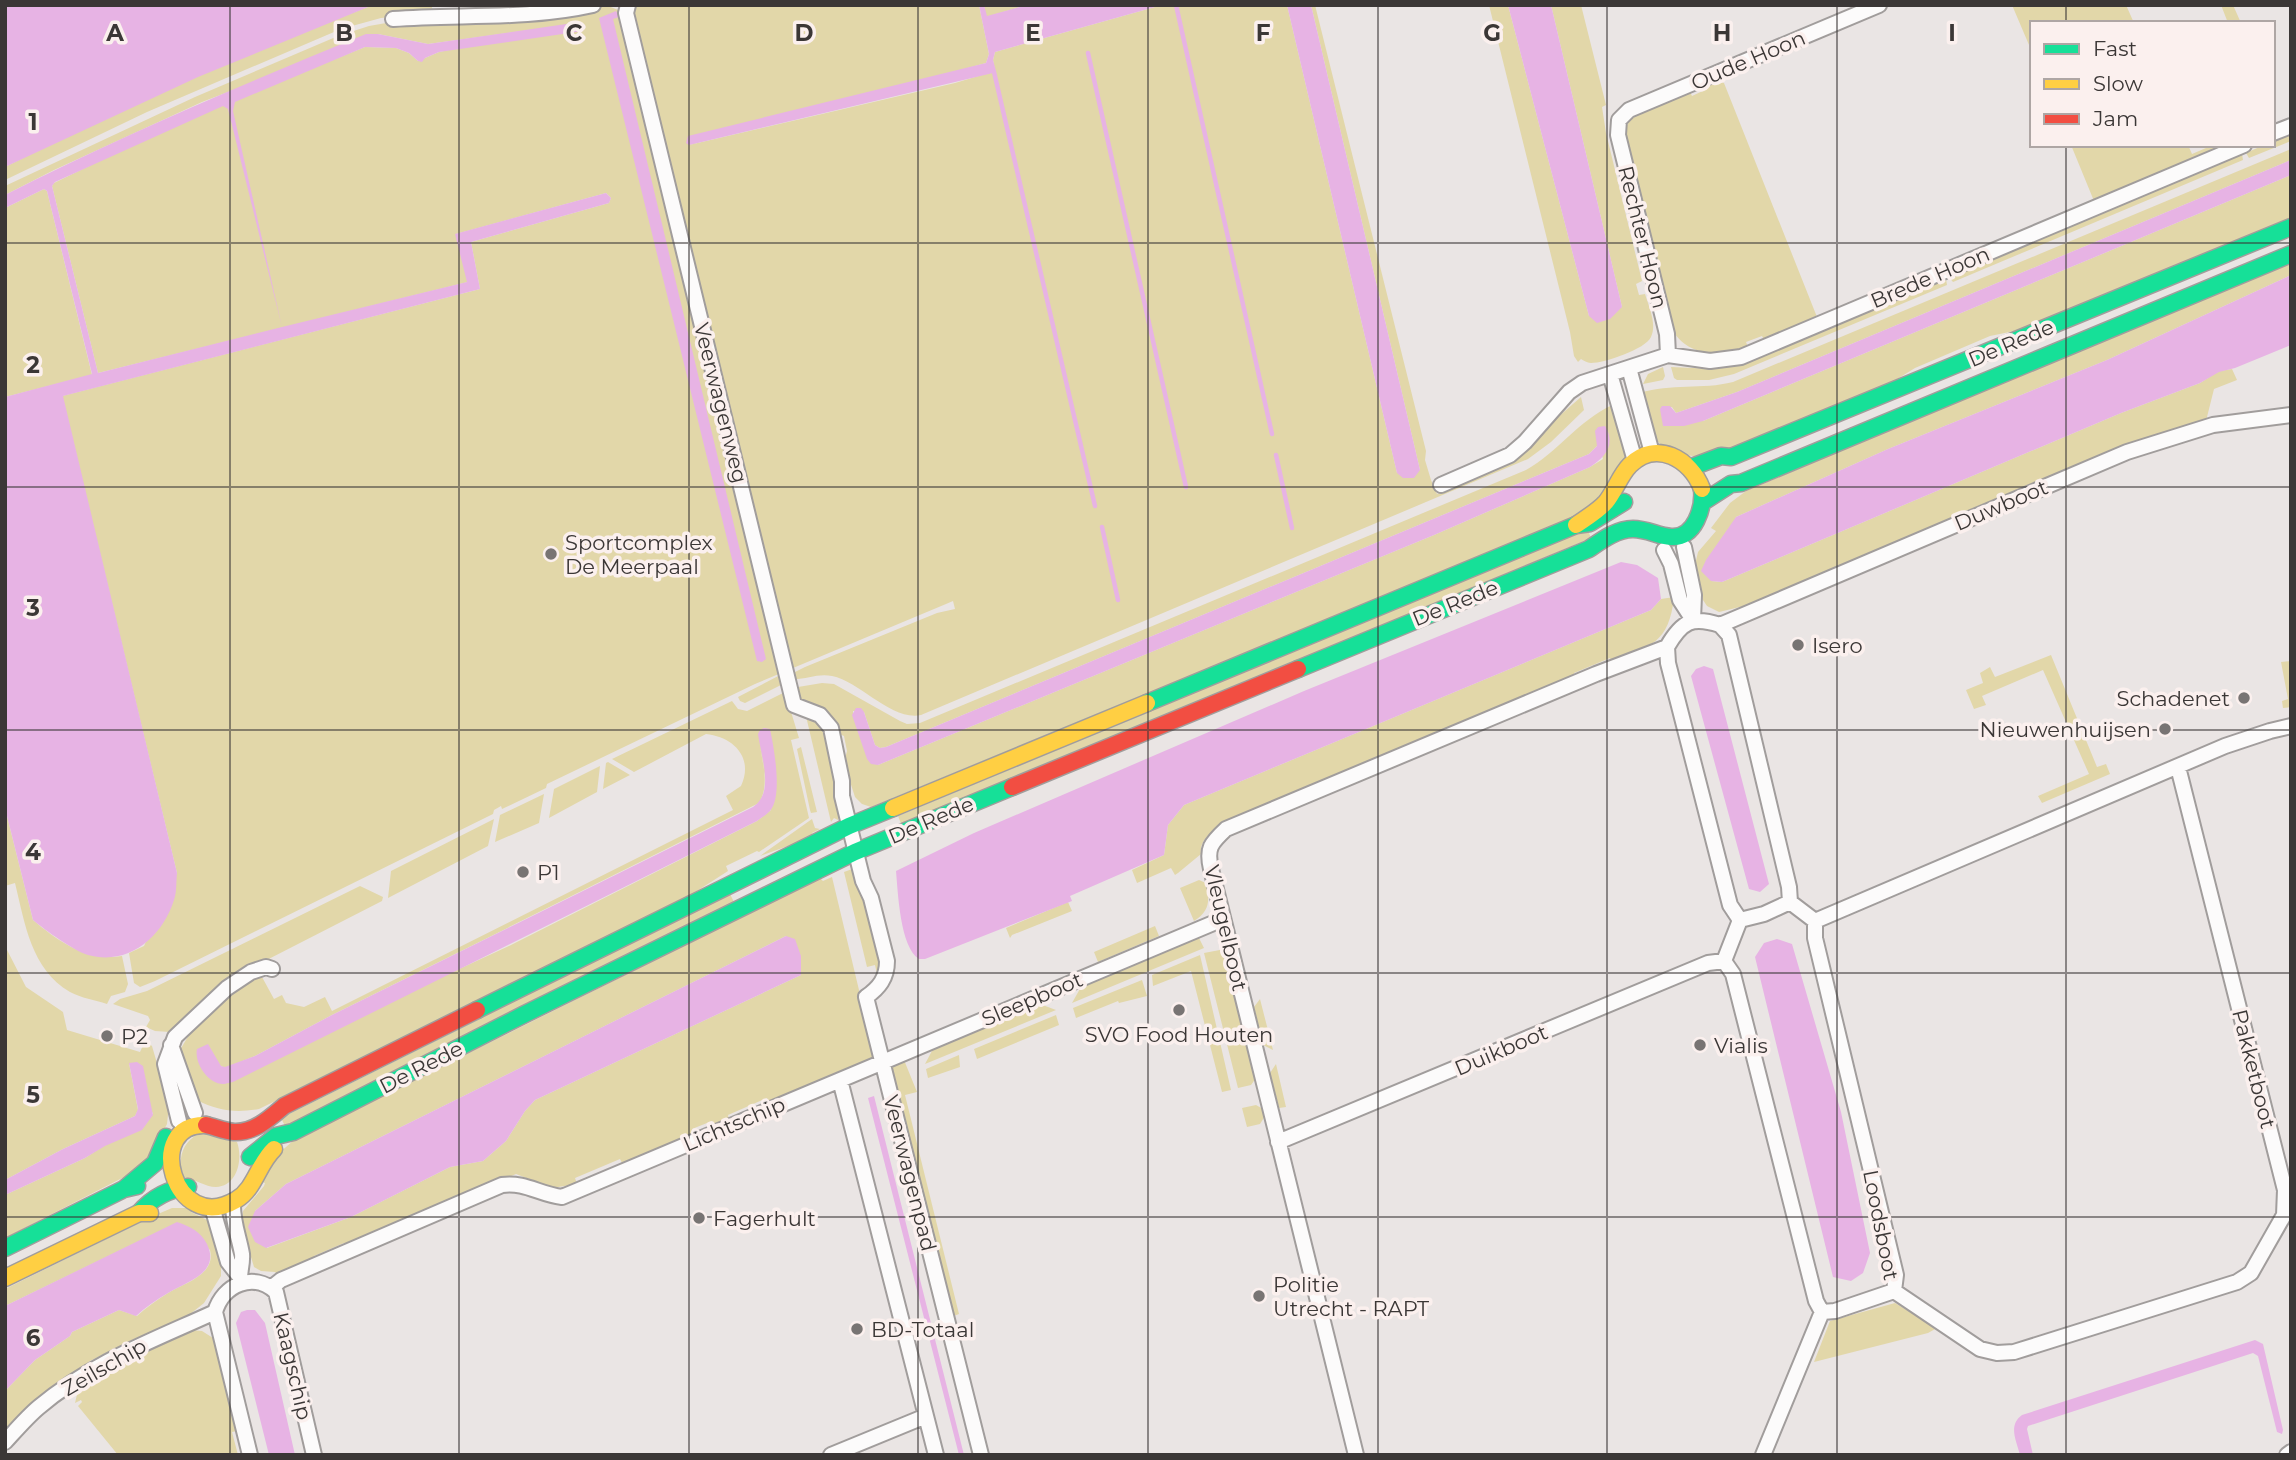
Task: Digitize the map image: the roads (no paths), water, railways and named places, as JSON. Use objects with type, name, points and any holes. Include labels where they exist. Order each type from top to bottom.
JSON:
[{"type":"main road","name":"De Rede","points":[[1695,472],[1721,456],[1731,457],[1851,410],[2291,227]]},
{"type":"main road","name":"De Rede","points":[[1708,505],[1731,484],[1741,483],[2291,254]]},
{"type":"main road","points":[[1636,468],[1652,453],[1678,458],[1695,472],[1702,485],[1708,505],[1674,551],[1650,546],[1633,533],[1618,499],[1625,470],[1665,466],[1687,476],[1695,472]]},
{"type":"main road","name":"De Rede","points":[[237,1126],[241,1121],[265,1110],[284,1106],[854,824],[1576,525],[1590,523],[1618,499]]},
{"type":"main road","points":[[1633,533],[1638,529],[1669,539],[1684,540]]},
{"type":"main road","name":"De Rede","points":[[256,1159],[293,1132],[523,1015],[860,850],[1589,549],[1603,539],[1633,533]]},
{"type":"main road","points":[[195,1113],[212,1113],[237,1126],[256,1159],[250,1188],[223,1206],[198,1204],[182,1193],[165,1158],[166,1135],[195,1113]]},
{"type":"main road","points":[[181,1126],[209,1124],[234,1132],[237,1126]]},
{"type":"main road","points":[[5,1248],[124,1189],[165,1158]]},
{"type":"main road","points":[[5,1279],[139,1213],[146,1203],[182,1193],[186,1187],[233,1197]]},
{"type":"street","points":[[393,19],[434,16],[516,17],[593,5]]},
{"type":"street","name":"Veerwagenweg","points":[[628,5],[626,13],[794,705],[820,715],[831,728],[842,781],[851,793],[860,850]]},
{"type":"street","name":"Oude Hoon","points":[[1619,120],[1629,110],[1879,5]]},
{"type":"street","name":"Rechter Hoon","points":[[1619,120],[1618,135],[1667,334],[1668,355]]},
{"type":"street","name":"Brede Hoon","points":[[1441,485],[1510,455],[1576,387],[1668,355],[1710,361],[1741,356],[2239,147]]},
{"type":"street","points":[[1629,368],[1652,453]]},
{"type":"street","points":[[1610,374],[1636,468]]},
{"type":"street","name":"Duwboot","points":[[1720,625],[2126,452],[2213,425],[2291,415]]},
{"type":"street","points":[[1684,540],[1694,595],[1693,620]]},
{"type":"street","points":[[1664,550],[1671,564],[1680,600],[1693,620]]},
{"type":"street","points":[[1740,920],[1730,905],[1668,663],[1667,647],[1676,631],[1693,620],[1720,625],[1728,635],[1789,887],[1790,902],[1815,921],[2225,746],[2291,726]]},
{"type":"street","name":"Vleugelboot","points":[[1356,1455],[1208,857],[1211,842],[1226,829],[1667,647]]},
{"type":"street","name":"Pakketboot","points":[[1894,1291],[1980,1349],[1997,1353],[2014,1352],[2237,1282],[2251,1273],[2284,1215],[2285,1190],[2178,767]]},
{"type":"street","name":"Veerwagenpad","points":[[860,850],[863,881],[871,898],[887,966],[881,984],[866,997],[981,1455]]},
{"type":"street","points":[[1740,920],[1764,914],[1790,902]]},
{"type":"street","name":"Sleepboot","points":[[840,1080],[1223,919]]},
{"type":"street","points":[[1740,920],[1724,961],[1733,974],[1816,1301],[1822,1312],[1763,1455]]},
{"type":"street","name":"Loodsboot","points":[[1815,921],[1815,938],[1896,1275],[1894,1291],[1835,1311],[1822,1312]]},
{"type":"street","name":"Duikboot","points":[[1278,1142],[1708,963],[1724,961]]},
{"type":"street","points":[[181,1126],[165,1065],[171,1045],[182,1029],[227,988],[258,970],[266,967],[272,969]]},
{"type":"street","points":[[171,1045],[195,1113]]},
{"type":"street","points":[[840,1080],[936,1455]]},
{"type":"street","name":"Lichtschip","points":[[271,1288],[281,1280],[502,1185],[517,1183],[549,1196],[562,1197],[840,1080]]},
{"type":"street","points":[[233,1197],[242,1258],[240,1280],[226,1291],[217,1303],[215,1312],[250,1455]]},
{"type":"street","points":[[212,1207],[228,1262],[240,1280]]},
{"type":"street","name":"Kaagschip","points":[[240,1280],[253,1282],[276,1292],[314,1455]]},
{"type":"street","name":"Zeilschip","points":[[5,1442],[38,1407],[91,1370],[159,1335],[215,1312]]},
{"type":"street","points":[[831,1455],[926,1416]]},
{"type":"waterway","points":[[1176,5],[1272,434]]},
{"type":"waterway","points":[[1088,53],[1186,487]]},
{"type":"waterway","points":[[994,72],[1095,506]]},
{"type":"waterway","points":[[1276,455],[1292,528]]},
{"type":"waterway","points":[[1102,527],[1118,600]]},
{"type":"place","name":"Sportcomplex De Meerpaal","points":[[551,554]]},
{"type":"place","name":"Isero","points":[[1798,645]]},
{"type":"place","name":"Schadenet","points":[[2244,698]]},
{"type":"place","name":"Nieuwenhuijsen","points":[[2165,729]]},
{"type":"place","name":"P1","points":[[523,872]]},
{"type":"place","name":"SVO Food Houten","points":[[1179,1010]]},
{"type":"place","name":"P2","points":[[107,1036]]},
{"type":"place","name":"Vialis","points":[[1700,1045]]},
{"type":"place","name":"Fagerhult","points":[[699,1218]]},
{"type":"place","name":"Politie Utrecht - RAPT","points":[[1259,1296]]},
{"type":"place","name":"BD-Totaal","points":[[857,1329]]}]
